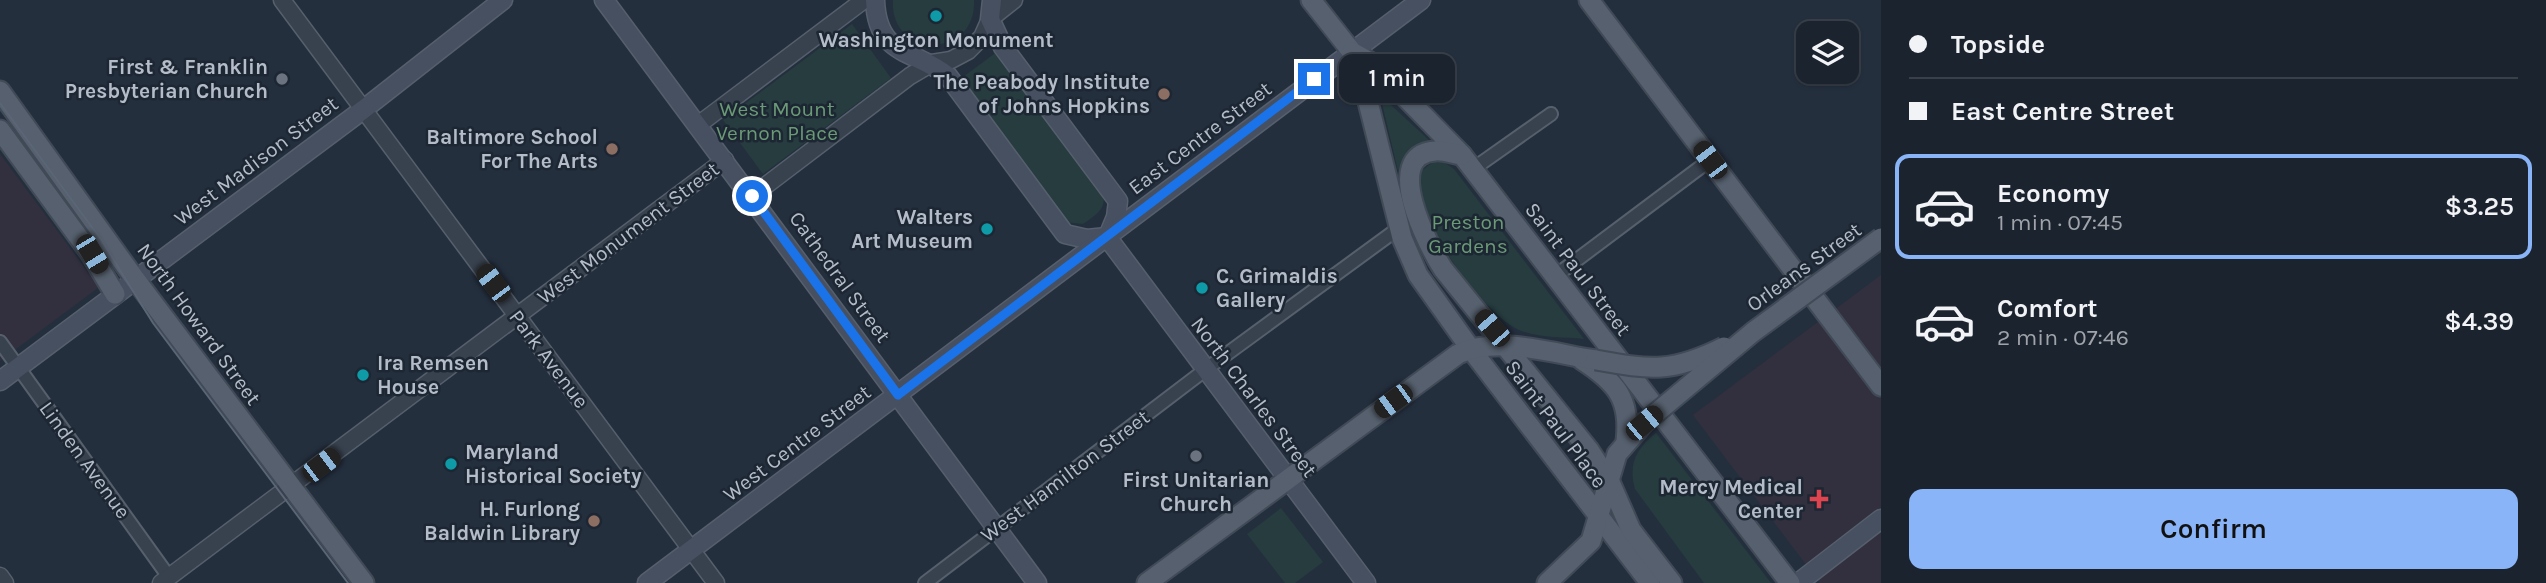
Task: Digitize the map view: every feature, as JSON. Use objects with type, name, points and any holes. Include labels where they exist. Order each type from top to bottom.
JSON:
[{"type":"main road","name":"West Madison Street","points":[[0,381],[364,109],[503,0]]},
{"type":"main road","name":"Cathedral Street","points":[[604,0],[1037,583]]},
{"type":"main road","points":[[875,0],[876,17],[890,44],[902,54],[932,63],[948,76],[1065,234],[1087,239],[1107,237],[1118,204],[1112,190],[1003,47],[990,19],[992,0]]},
{"type":"main road","name":"Saint Paul Street","points":[[1311,0],[1352,52],[1372,63],[1468,162],[1790,583]]},
{"type":"main road","name":"East Centre Street","points":[[1107,237],[1421,0]]},
{"type":"main road","points":[[1589,0],[1881,386]]},
{"type":"main road","name":"Saint Paul Place","points":[[1352,52],[1365,90],[1399,228],[1408,257],[1418,275],[1470,348],[1650,583]]},
{"type":"main road","name":"North Howard Street","points":[[0,91],[135,279],[364,583]]},
{"type":"main road","points":[[0,130],[92,254],[115,294]]},
{"type":"main road","name":"Saint Paul Place","points":[[1468,162],[1435,151],[1424,154],[1411,169],[1410,191],[1424,234],[1443,269],[1589,450],[1609,482],[1631,530],[1672,583]]},
{"type":"main road","name":"North Charles Street","points":[[1107,237],[1366,583]]},
{"type":"main road","name":"West Centre Street","points":[[647,583],[1107,237]]},
{"type":"main road","name":"Orleans Street","points":[[1547,583],[1585,550],[1600,518],[1617,454],[1626,441],[1753,332],[1881,238]]},
{"type":"main road","name":"Orleans Street","points":[[1470,348],[1507,346],[1649,369],[1668,368],[1701,358],[1753,332]]},
{"type":"main road","points":[[1147,583],[1287,478],[1470,348]]},
{"type":"main road","points":[[1587,359],[1621,396],[1628,419],[1626,441]]},
{"type":"main road","points":[[1557,460],[1576,471],[1609,482]]},
{"type":"main road","points":[[1798,583],[1881,519]]},
{"type":"street","name":"Park Avenue","points":[[282,0],[716,583]]},
{"type":"street","points":[[698,125],[864,0]]},
{"type":"street","points":[[752,196],[932,63],[951,60],[968,51],[982,37],[990,19],[1014,0]]},
{"type":"street","points":[[1468,162],[1551,114]]},
{"type":"street","name":"West Monument Street","points":[[165,580],[725,160]]},
{"type":"street","points":[[1554,277],[1710,160]]},
{"type":"street","name":"West Hamilton Street","points":[[925,583],[1205,370],[1399,228]]},
{"type":"street","points":[[1812,295],[1881,244]]},
{"type":"street","name":"Linden Avenue","points":[[0,342],[165,580]]},
{"type":"street","points":[[0,576],[5,583]]},
{"type":"shaded area","points":[[0,154],[99,287],[0,361]]},
{"type":"shaded area","name":"Mercy Medical Center","points":[[1881,275],[1881,583],[1820,583],[1693,415]]},
{"type":"green space","name":"Washington Monument","points":[[893,0],[974,0],[971,20],[962,34],[949,42],[933,45],[918,42],[904,33],[895,19]]},
{"type":"green space","name":"West Mount Vernon Place","points":[[852,24],[891,78],[763,174],[723,120]]},
{"type":"green space","points":[[998,51],[1103,193],[1102,207],[1083,224],[1065,222],[959,80]]},
{"type":"green space","name":"Preston Gardens","points":[[1380,95],[1429,140],[1412,148],[1398,171]]},
{"type":"green space","name":"Preston Gardens","points":[[1442,161],[1454,169],[1584,339],[1543,336],[1519,330],[1504,321],[1469,284],[1436,235],[1419,188],[1421,171],[1433,162]]},
{"type":"green space","points":[[1656,433],[1771,583],[1704,583],[1635,489],[1635,458],[1643,445]]},
{"type":"green space","points":[[1281,508],[1323,562],[1295,583],[1285,583],[1247,534]]},
{"type":"tram line","points":[[0,103],[100,238],[153,323],[348,583]]},
{"type":"place","name":"Washington Monument","points":[[936,16]]},
{"type":"place","name":"First & Franklin Presbyterian Church","points":[[282,79]]},
{"type":"place","name":"The Peabody Institute of Johns Hopkins","points":[[1164,94]]},
{"type":"place","name":"Baltimore School For The Arts","points":[[612,149]]},
{"type":"place","name":"Walters Art Museum","points":[[987,229]]},
{"type":"place","name":"C. Grimaldis Gallery","points":[[1202,288]]},
{"type":"place","name":"Ira Remsen House","points":[[363,375]]},
{"type":"place","name":"First Unitarian Church","points":[[1196,456]]},
{"type":"place","name":"Maryland Historical Society","points":[[451,464]]},
{"type":"place","name":"Mercy Medical Center","points":[[1819,499]]},
{"type":"place","name":"H. Furlong Baldwin Library","points":[[594,521]]},
{"type":"route","points":[[752,196],[898,395],[1314,79]]}]
